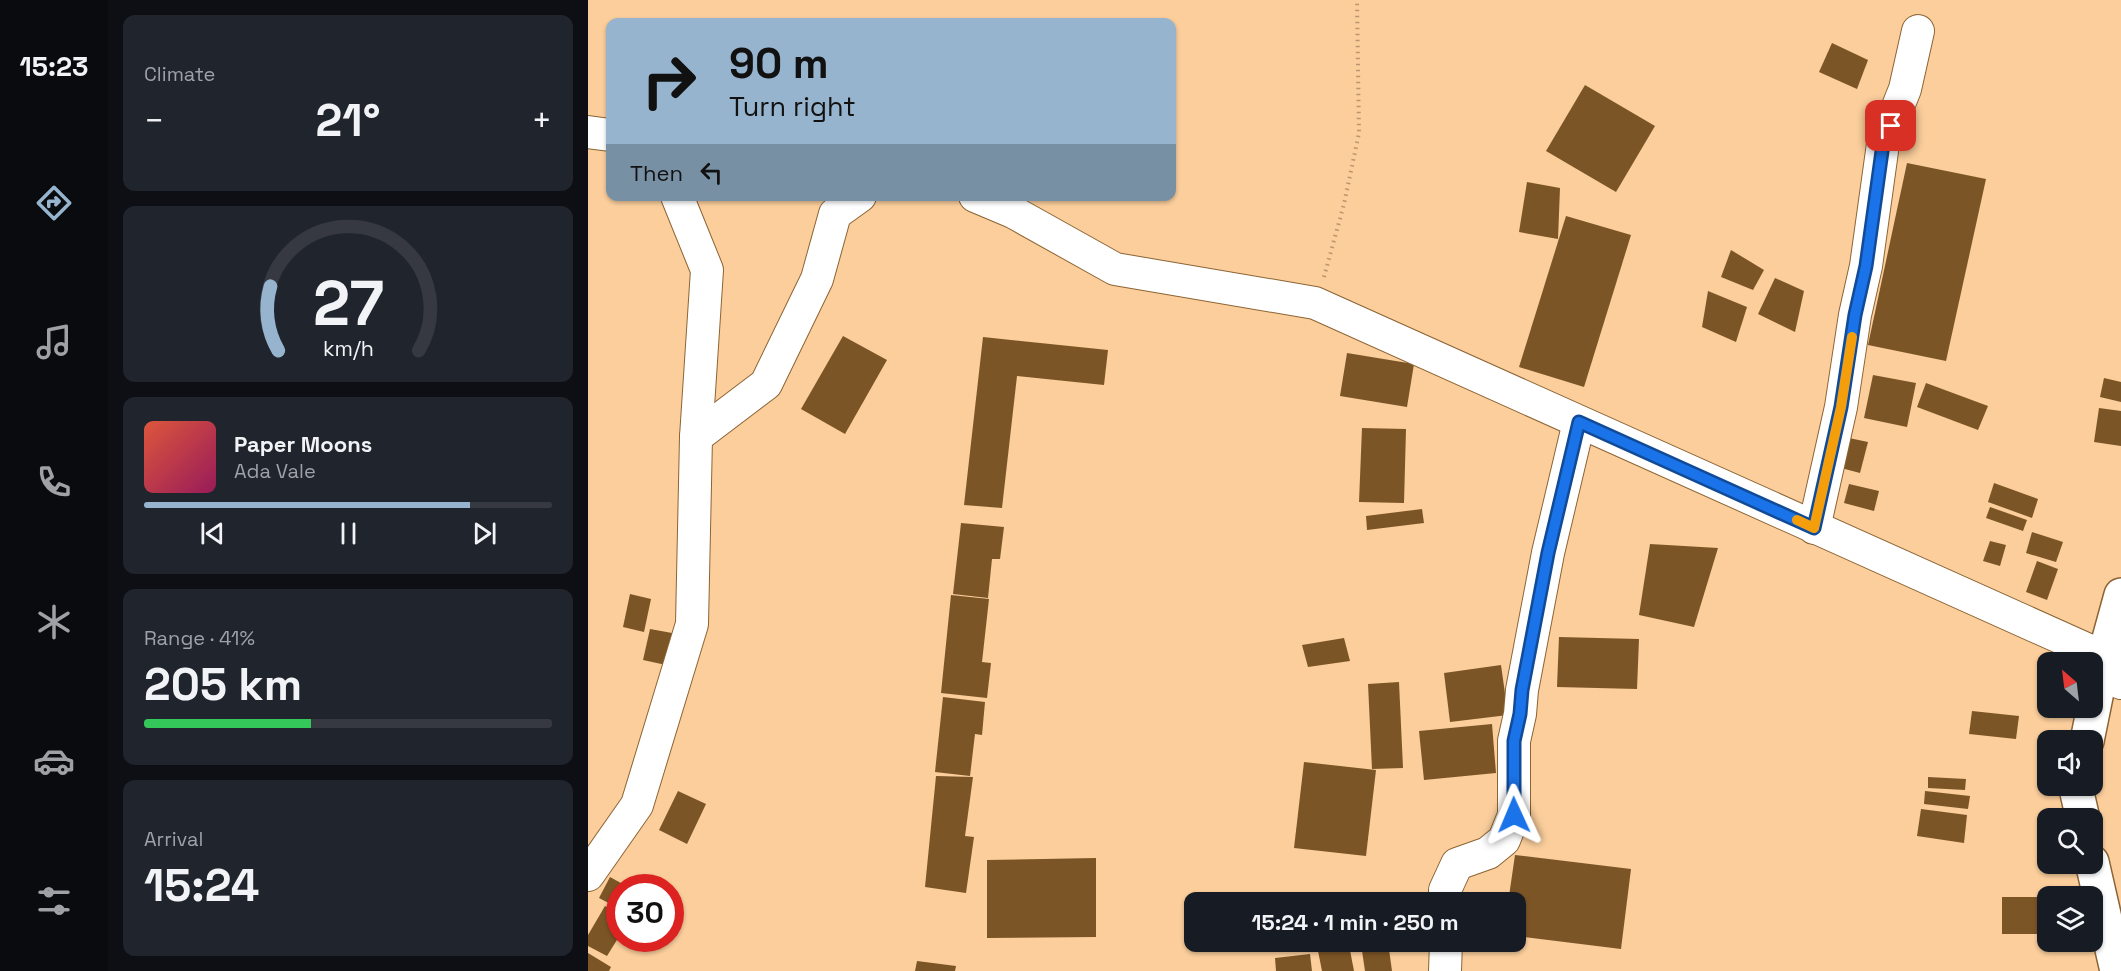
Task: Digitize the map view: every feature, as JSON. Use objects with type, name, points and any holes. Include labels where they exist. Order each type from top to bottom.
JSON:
[{"type":"street","points":[[1814,528],[1841,407],[1855,315],[1866,266],[1883,144],[1905,89],[1918,31]]},
{"type":"street","points":[[588,132],[606,134]]},
{"type":"street","points":[[588,875],[637,805],[692,624],[696,436],[707,270],[679,201]]},
{"type":"street","points":[[696,436],[766,384],[817,279],[834,214],[853,201]]},
{"type":"street","points":[[987,201],[1013,212],[1115,269],[1315,303],[1814,528],[2113,670]]},
{"type":"street","points":[[1445,892],[1457,864],[1488,853],[1504,840],[1514,815],[1514,741],[1522,690],[1548,553],[1579,422]]},
{"type":"street","points":[[2092,730],[2113,670],[2121,595]]},
{"type":"street","points":[[2095,874],[2117,971]]},
{"type":"street","points":[[1445,971],[1446,952]]},
{"type":"path","points":[[1315,303],[1344,204],[1359,133],[1357,0]]},
{"type":"building","points":[[1832,43],[1868,60],[1857,89],[1819,72]]},
{"type":"building","points":[[1585,85],[1655,126],[1616,192],[1546,151]]},
{"type":"building","points":[[1907,163],[1986,179],[1946,361],[1868,345]]},
{"type":"building","points":[[1527,182],[1560,188],[1558,239],[1519,232]]},
{"type":"building","points":[[1566,216],[1631,235],[1584,387],[1519,367]]},
{"type":"building","points":[[1731,250],[1764,270],[1753,290],[1721,277]]},
{"type":"building","points":[[1775,278],[1804,291],[1795,332],[1758,314]]},
{"type":"building","points":[[1708,291],[1747,307],[1736,342],[1702,327]]},
{"type":"building","points":[[843,336],[887,360],[845,434],[801,409]]},
{"type":"building","points":[[983,337],[1108,350],[1104,385],[1017,376],[1002,508],[964,505]]},
{"type":"building","points":[[1347,353],[1414,364],[1407,407],[1340,396]]},
{"type":"building","points":[[1873,375],[1916,383],[1907,427],[1864,418]]},
{"type":"building","points":[[2104,378],[2121,382],[2121,402],[2100,397]]},
{"type":"building","points":[[1926,383],[1988,406],[1978,430],[1917,407]]},
{"type":"building","points":[[2099,408],[2121,411],[2121,446],[2094,442]]},
{"type":"building","points":[[1362,428],[1406,429],[1404,503],[1359,502]]},
{"type":"building","points":[[1849,438],[1868,442],[1860,473],[1841,468]]},
{"type":"building","points":[[1994,483],[2038,499],[2032,518],[1988,502]]},
{"type":"building","points":[[1849,484],[1879,491],[1874,511],[1844,503]]},
{"type":"building","points":[[1990,507],[2027,520],[2023,531],[1986,518]]},
{"type":"building","points":[[1422,509],[1424,523],[1367,530],[1366,516]]},
{"type":"building","points":[[961,523],[1004,527],[1000,559],[992,559],[988,598],[953,594]]},
{"type":"building","points":[[2032,532],[2063,542],[2056,562],[2026,553]]},
{"type":"building","points":[[1990,541],[2006,545],[2000,566],[1983,561]]},
{"type":"building","points":[[1650,544],[1718,548],[1694,627],[1639,615]]},
{"type":"building","points":[[2037,561],[2058,569],[2047,600],[2026,592]]},
{"type":"building","points":[[630,594],[651,599],[644,632],[623,627]]},
{"type":"building","points":[[951,595],[989,599],[982,662],[991,663],[987,698],[941,693]]},
{"type":"building","points":[[650,629],[672,633],[666,665],[643,660]]},
{"type":"building","points":[[1559,637],[1639,639],[1637,689],[1557,687]]},
{"type":"building","points":[[1344,638],[1350,661],[1308,667],[1302,645]]},
{"type":"building","points":[[1501,665],[1508,715],[1450,722],[1444,673]]},
{"type":"building","points":[[1399,682],[1403,768],[1372,769],[1368,684]]},
{"type":"building","points":[[943,697],[985,702],[982,735],[975,734],[970,776],[935,772]]},
{"type":"building","points":[[1972,711],[2019,716],[2016,739],[1969,734]]},
{"type":"building","points":[[1492,724],[1496,773],[1424,780],[1419,731]]},
{"type":"building","points":[[1304,762],[1376,770],[1366,856],[1294,848]]},
{"type":"building","points":[[936,776],[973,777],[965,836],[974,837],[966,893],[925,887]]},
{"type":"building","points":[[1928,777],[1966,779],[1965,790],[1928,788]]},
{"type":"building","points":[[678,791],[706,804],[687,844],[659,830]]},
{"type":"building","points":[[1925,791],[1970,796],[1968,809],[1924,804]]},
{"type":"building","points":[[1921,809],[1967,815],[1964,843],[1917,836]]},
{"type":"building","points":[[1515,855],[1631,869],[1621,949],[1526,937],[1526,892],[1510,892]]},
{"type":"building","points":[[1096,858],[1096,937],[987,938],[987,860]]},
{"type":"building","points":[[606,885],[606,902],[599,898]]},
{"type":"building","points":[[2002,897],[2037,897],[2037,934],[2002,934]]},
{"type":"building","points":[[606,907],[606,952],[609,952],[607,956],[588,946],[588,935]]},
{"type":"building","points":[[1318,952],[1350,952],[1354,971],[1322,971]]},
{"type":"building","points":[[1362,952],[1389,952],[1392,971],[1365,971]]},
{"type":"building","points":[[588,953],[611,967],[609,971],[588,971]]},
{"type":"building","points":[[1310,954],[1312,971],[1276,971],[1275,958]]},
{"type":"building","points":[[917,961],[956,966],[955,971],[915,971]]},
{"type":"slow traffic","points":[[1797,520],[1814,528],[1841,407],[1852,337]]},
{"type":"route","points":[[1514,815],[1514,741],[1522,690],[1533,644],[1548,553],[1563,498],[1579,422],[1814,528],[1841,407],[1855,315],[1866,266],[1883,144],[1891,126]]}]
